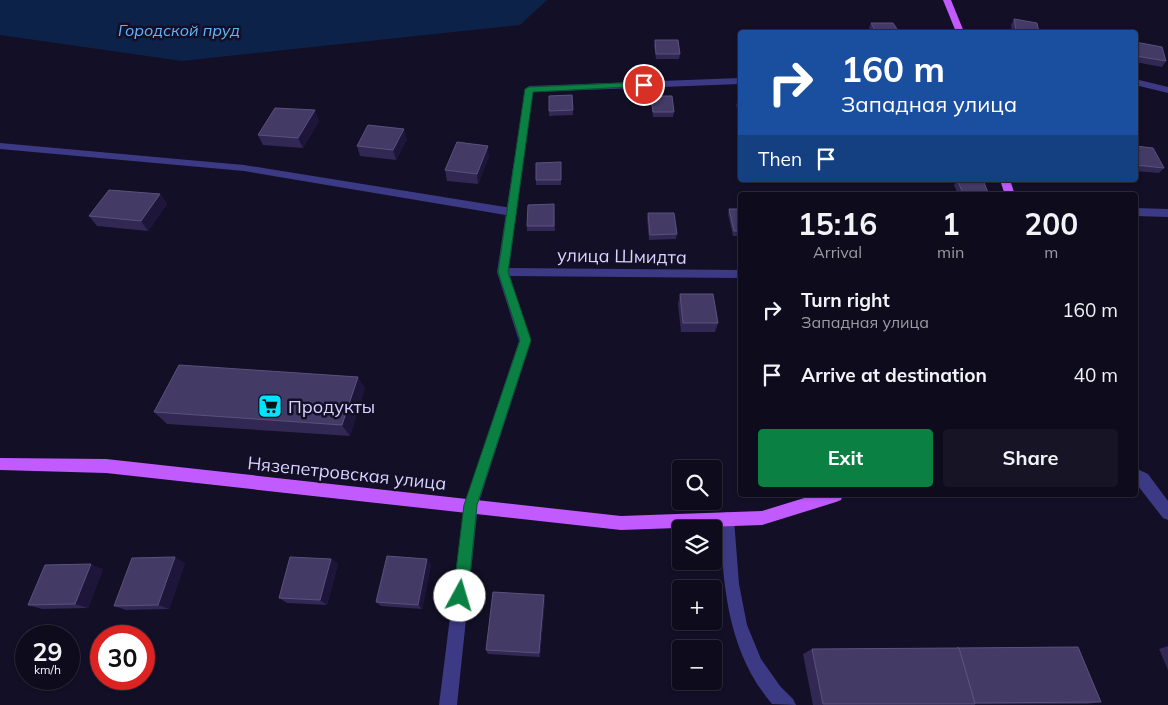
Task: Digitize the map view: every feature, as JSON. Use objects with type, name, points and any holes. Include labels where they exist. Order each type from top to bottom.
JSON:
[{"type":"main road","points":[[947,0],[959,30]]},
{"type":"main road","name":"Нязепетровская улица","points":[[0,464],[106,466],[621,522],[762,518],[830,497]]},
{"type":"street","points":[[448,705],[471,505],[525,340],[503,272],[529,89],[738,81]]},
{"type":"street","points":[[1138,83],[1168,90]]},
{"type":"street","points":[[0,146],[244,168],[512,212]]},
{"type":"street","points":[[1138,212],[1168,214]]},
{"type":"street","name":"улица Шмидта","points":[[503,272],[738,274]]},
{"type":"street","points":[[1138,476],[1143,479],[1168,513]]},
{"type":"street","points":[[727,519],[732,600],[741,638],[757,670],[780,700],[787,705]]},
{"type":"water","name":"Городской пруд","points":[[0,0],[547,0],[520,25],[182,61],[0,35]]},
{"type":"building","points":[[1014,19],[1037,23],[1039,30],[1016,30]]},
{"type":"building","points":[[871,23],[893,23],[898,30],[875,30]]},
{"type":"building","points":[[655,40],[678,40],[680,54],[656,54]]},
{"type":"building","points":[[1138,43],[1162,47],[1166,61],[1138,56]]},
{"type":"building","points":[[572,95],[573,110],[549,111],[549,96]]},
{"type":"building","points":[[651,96],[672,96],[674,112],[653,112]]},
{"type":"building","points":[[275,108],[315,110],[298,138],[258,135]]},
{"type":"building","points":[[368,125],[404,129],[393,150],[357,146]]},
{"type":"building","points":[[457,142],[488,146],[477,174],[445,170]]},
{"type":"building","points":[[1138,146],[1153,148],[1164,168],[1138,165]]},
{"type":"building","points":[[561,162],[561,180],[536,180],[536,163]]},
{"type":"building","points":[[958,182],[984,182],[988,192],[963,192]]},
{"type":"building","points":[[109,190],[160,194],[141,221],[89,216]]},
{"type":"building","points":[[554,204],[554,226],[527,226],[528,205]]},
{"type":"building","points":[[729,209],[738,209],[738,231],[734,231]]},
{"type":"building","points":[[648,213],[674,213],[677,234],[650,235]]},
{"type":"building","points":[[680,294],[713,294],[718,323],[683,323]]},
{"type":"building","points":[[179,365],[358,377],[342,425],[154,412]]},
{"type":"building","points":[[387,556],[427,559],[418,605],[376,602]]},
{"type":"building","points":[[175,557],[158,605],[114,606],[132,558]]},
{"type":"building","points":[[290,557],[331,559],[320,600],[279,598]]},
{"type":"building","points":[[91,564],[75,604],[28,605],[45,565]]},
{"type":"building","points":[[493,592],[544,595],[539,653],[486,650]]},
{"type":"building","points":[[1078,647],[1101,702],[975,703],[959,648],[957,648]]},
{"type":"building","points":[[959,648],[975,704],[823,704],[812,649]]},
{"type":"place","name":"Продукты","points":[[270,406]]},
{"type":"route","points":[[460,596],[471,505],[525,340],[503,272],[529,89],[644,85]]}]
